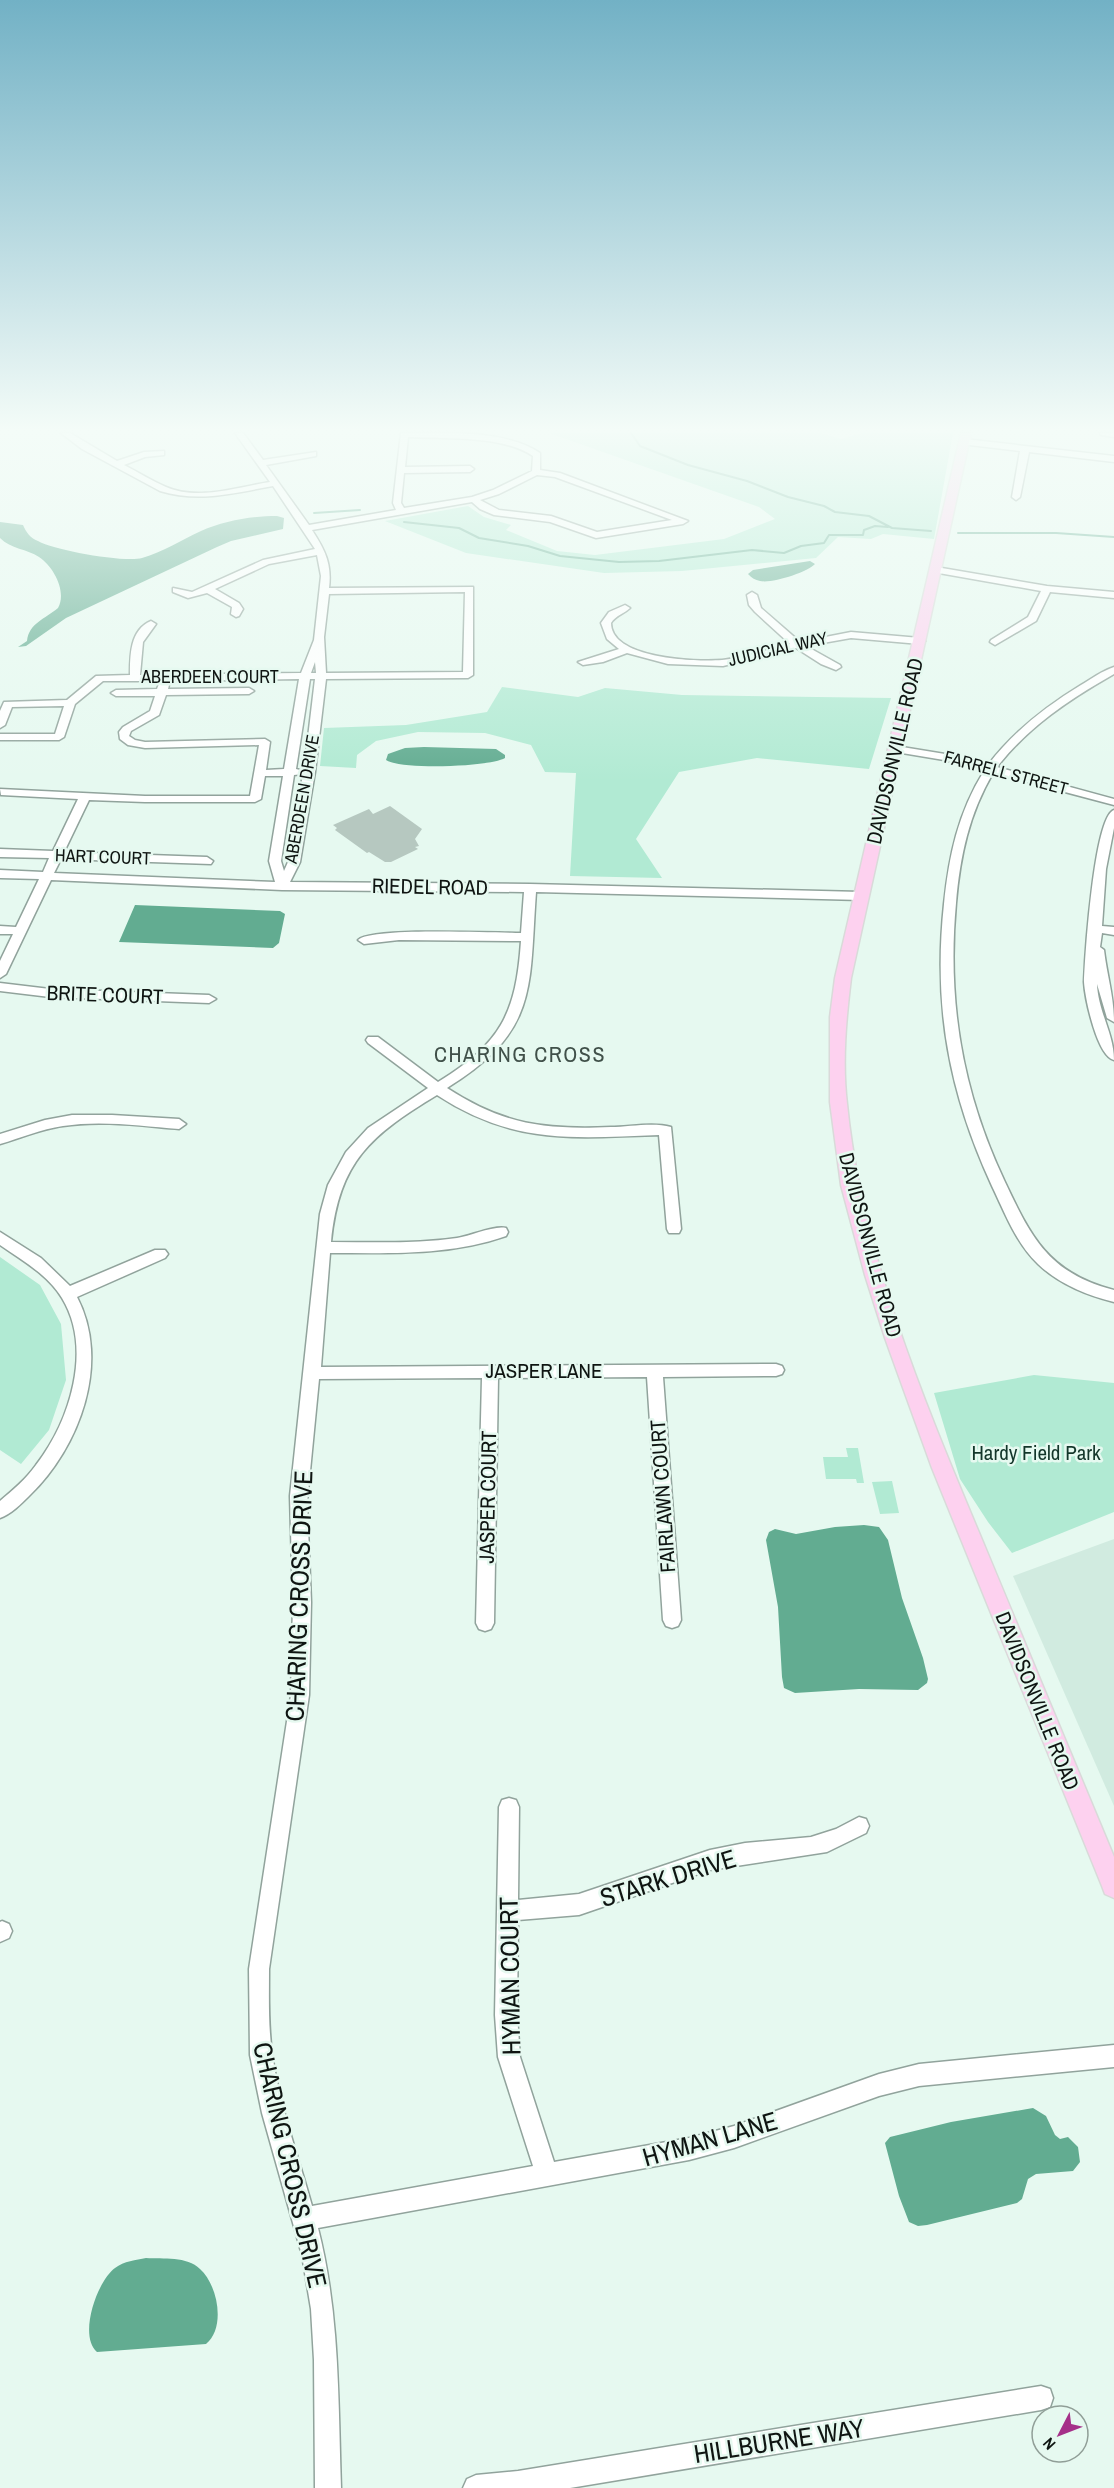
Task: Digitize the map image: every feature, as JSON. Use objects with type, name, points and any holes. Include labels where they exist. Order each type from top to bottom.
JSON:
[{"type":"main road","name":"DAVIDSONVILLE ROAD","points":[[941,549],[843,978],[838,1017],[837,1057],[843,1146],[855,1206],[894,1338],[920,1409],[1114,1886]]},
{"type":"street","points":[[176,590],[190,596],[266,562],[321,551]]},
{"type":"street","name":"ABERDEEN DRIVE","points":[[282,886],[294,862],[309,772],[321,676],[318,637],[326,576],[321,551]]},
{"type":"street","points":[[936,570],[1047,589],[1114,595]]},
{"type":"street","points":[[207,589],[236,605],[236,614]]},
{"type":"street","name":"ABERDEEN COURT","points":[[70,703],[100,678],[468,675],[470,589],[324,591]]},
{"type":"street","points":[[995,642],[1032,619],[1047,589]]},
{"type":"street","points":[[752,595],[754,605],[758,610],[818,660],[836,667]]},
{"type":"street","points":[[626,608],[612,614],[606,622],[606,628],[612,639],[626,650]]},
{"type":"street","points":[[135,678],[137,639],[142,631],[151,624]]},
{"type":"street","name":"JUDICIAL WAY","points":[[626,650],[668,661],[713,663],[734,661],[851,635],[920,641]]},
{"type":"street","name":"ABERDEEN DRIVE","points":[[282,886],[275,861],[304,676],[318,637]]},
{"type":"street","points":[[583,662],[603,659],[626,650]]},
{"type":"street","points":[[1114,670],[1038,717],[1006,749],[990,769],[973,799],[963,827],[945,934],[945,987],[954,1058],[979,1142],[994,1176],[1034,1250],[1058,1271],[1089,1288],[1114,1296]]},
{"type":"street","points":[[1,792],[145,799],[255,799],[265,742],[145,745],[127,741],[124,737],[124,732],[155,713],[166,677]]},
{"type":"street","points":[[116,693],[249,691]]},
{"type":"street","points":[[0,725],[8,704],[70,703],[59,737],[0,738]]},
{"type":"street","name":"FARRELL STREET","points":[[896,749],[932,754],[1114,802]]},
{"type":"street","points":[[260,774],[309,772]]},
{"type":"street","points":[[0,974],[84,796]]},
{"type":"street","points":[[1114,813],[1103,842],[1096,929],[1089,973],[1092,1002],[1103,1035],[1114,1056]]},
{"type":"street","name":"HART COURT","points":[[0,853],[207,861]]},
{"type":"street","name":"RIEDEL ROAD","points":[[0,874],[282,886],[530,888],[861,896]]},
{"type":"street","name":"CHARING CROSS DRIVE","points":[[328,2488],[325,2349],[319,2284],[304,2219],[270,2100],[261,2053],[259,2003],[259,1969],[300,1695],[302,1660],[299,1497],[324,1248],[334,1187],[352,1154],[381,1124],[489,1052],[511,1023],[523,988],[530,888]]},
{"type":"street","points":[[1096,929],[1114,931]]},
{"type":"street","points":[[1096,929],[1101,975],[1114,1018]]},
{"type":"street","points":[[0,930],[22,931]]},
{"type":"street","points":[[364,940],[399,936],[526,938]]},
{"type":"street","name":"BRITE COURT","points":[[0,987],[50,993],[209,999]]},
{"type":"street","points":[[373,1040],[438,1087],[485,1116],[528,1128],[569,1132],[666,1130],[674,1229]]},
{"type":"street","points":[[0,1139],[38,1126],[72,1120],[105,1119],[179,1125]]},
{"type":"street","points":[[324,1248],[457,1245],[483,1240],[501,1232]]},
{"type":"street","points":[[0,1237],[48,1272],[68,1294],[78,1316],[83,1341],[81,1387],[63,1438],[43,1469],[0,1511]]},
{"type":"street","points":[[68,1294],[160,1254]]},
{"type":"street","name":"JASPER LANE","points":[[312,1373],[776,1370]]},
{"type":"street","name":"FAIRLAWN COURT","points":[[655,1371],[672,1620]]},
{"type":"street","name":"JASPER COURT","points":[[485,1623],[490,1372]]},
{"type":"street","name":"HYMAN COURT","points":[[509,1807],[506,2015],[509,2057],[547,2176]]},
{"type":"street","name":"STARK DRIVE","points":[[508,1910],[562,1908],[588,1902],[714,1859],[811,1848],[831,1843],[859,1826]]},
{"type":"street","name":"HYMAN LANE","points":[[304,2219],[659,2156],[734,2137],[869,2088],[919,2075],[1114,2056]]},
{"type":"street","name":"HILLBURNE WAY","points":[[476,2488],[518,2486],[1041,2398]]},
{"type":"shaded area","points":[[22,549],[63,549],[121,559],[142,558],[165,549],[213,549],[66,618],[26,646],[18,647],[27,641],[28,635],[38,622],[58,608],[61,595],[60,587],[50,567],[39,557]]},
{"type":"shaded area","points":[[810,561],[815,564],[797,574],[780,579],[760,581],[748,574],[753,570]]},
{"type":"shaded area","points":[[405,748],[496,749],[505,755],[505,758],[482,764],[445,766],[409,765],[386,760],[388,754]]},
{"type":"shaded area","points":[[135,905],[280,911],[285,914],[279,943],[273,948],[119,942]]},
{"type":"shaded area","points":[[864,1525],[879,1527],[888,1540],[902,1598],[923,1658],[927,1683],[918,1690],[859,1689],[795,1693],[784,1688],[782,1677],[778,1607],[766,1540],[769,1532],[775,1529],[796,1534],[835,1527]]},
{"type":"shaded area","points":[[1114,1539],[1114,1806],[1013,1576]]},
{"type":"shaded area","points":[[1033,2108],[1046,2116],[1055,2135],[1060,2139],[1068,2137],[1078,2147],[1080,2162],[1073,2171],[1036,2174],[1028,2179],[1022,2199],[1017,2203],[927,2225],[918,2226],[909,2222],[899,2196],[885,2143],[890,2137],[951,2122]]},
{"type":"shaded area","points":[[146,2258],[188,2262],[195,2265],[206,2276],[217,2306],[218,2317],[212,2337],[206,2344],[97,2352],[89,2334],[92,2309],[102,2284],[115,2268],[130,2261]]},
{"type":"green space","points":[[456,549],[552,549],[595,555],[643,549],[825,549],[816,558],[682,571],[604,573],[466,553]]},
{"type":"green space","points":[[502,687],[578,697],[605,688],[682,695],[891,698],[869,769],[757,758],[679,772],[636,839],[662,878],[570,876],[576,773],[545,772],[531,745],[485,733],[418,732],[376,741],[357,755],[356,768],[320,766],[324,728],[406,725],[487,712]]},
{"type":"green space","points":[[0,1257],[40,1285],[61,1324],[66,1380],[49,1430],[21,1464],[0,1450]]},
{"type":"green space","name":"Hardy Field Park","points":[[1034,1375],[1114,1383],[1114,1512],[1012,1553],[988,1522],[960,1479],[934,1393]]},
{"type":"green space","points":[[846,1448],[858,1448],[864,1483],[857,1483],[856,1479],[826,1479],[823,1457],[848,1457]]},
{"type":"green space","points":[[892,1481],[899,1513],[880,1514],[872,1482]]},
{"type":"building","points":[[390,806],[422,829],[415,839],[419,846],[415,847],[418,849],[391,862],[385,862],[367,853],[335,830],[337,828],[333,825],[369,809],[373,814]]},
{"type":"waterway","points":[[538,549],[560,556],[619,562],[659,561],[752,550],[784,553],[793,549]]},
{"type":"district","name":"CHARING CROSS","points":[[520,1054]]}]
